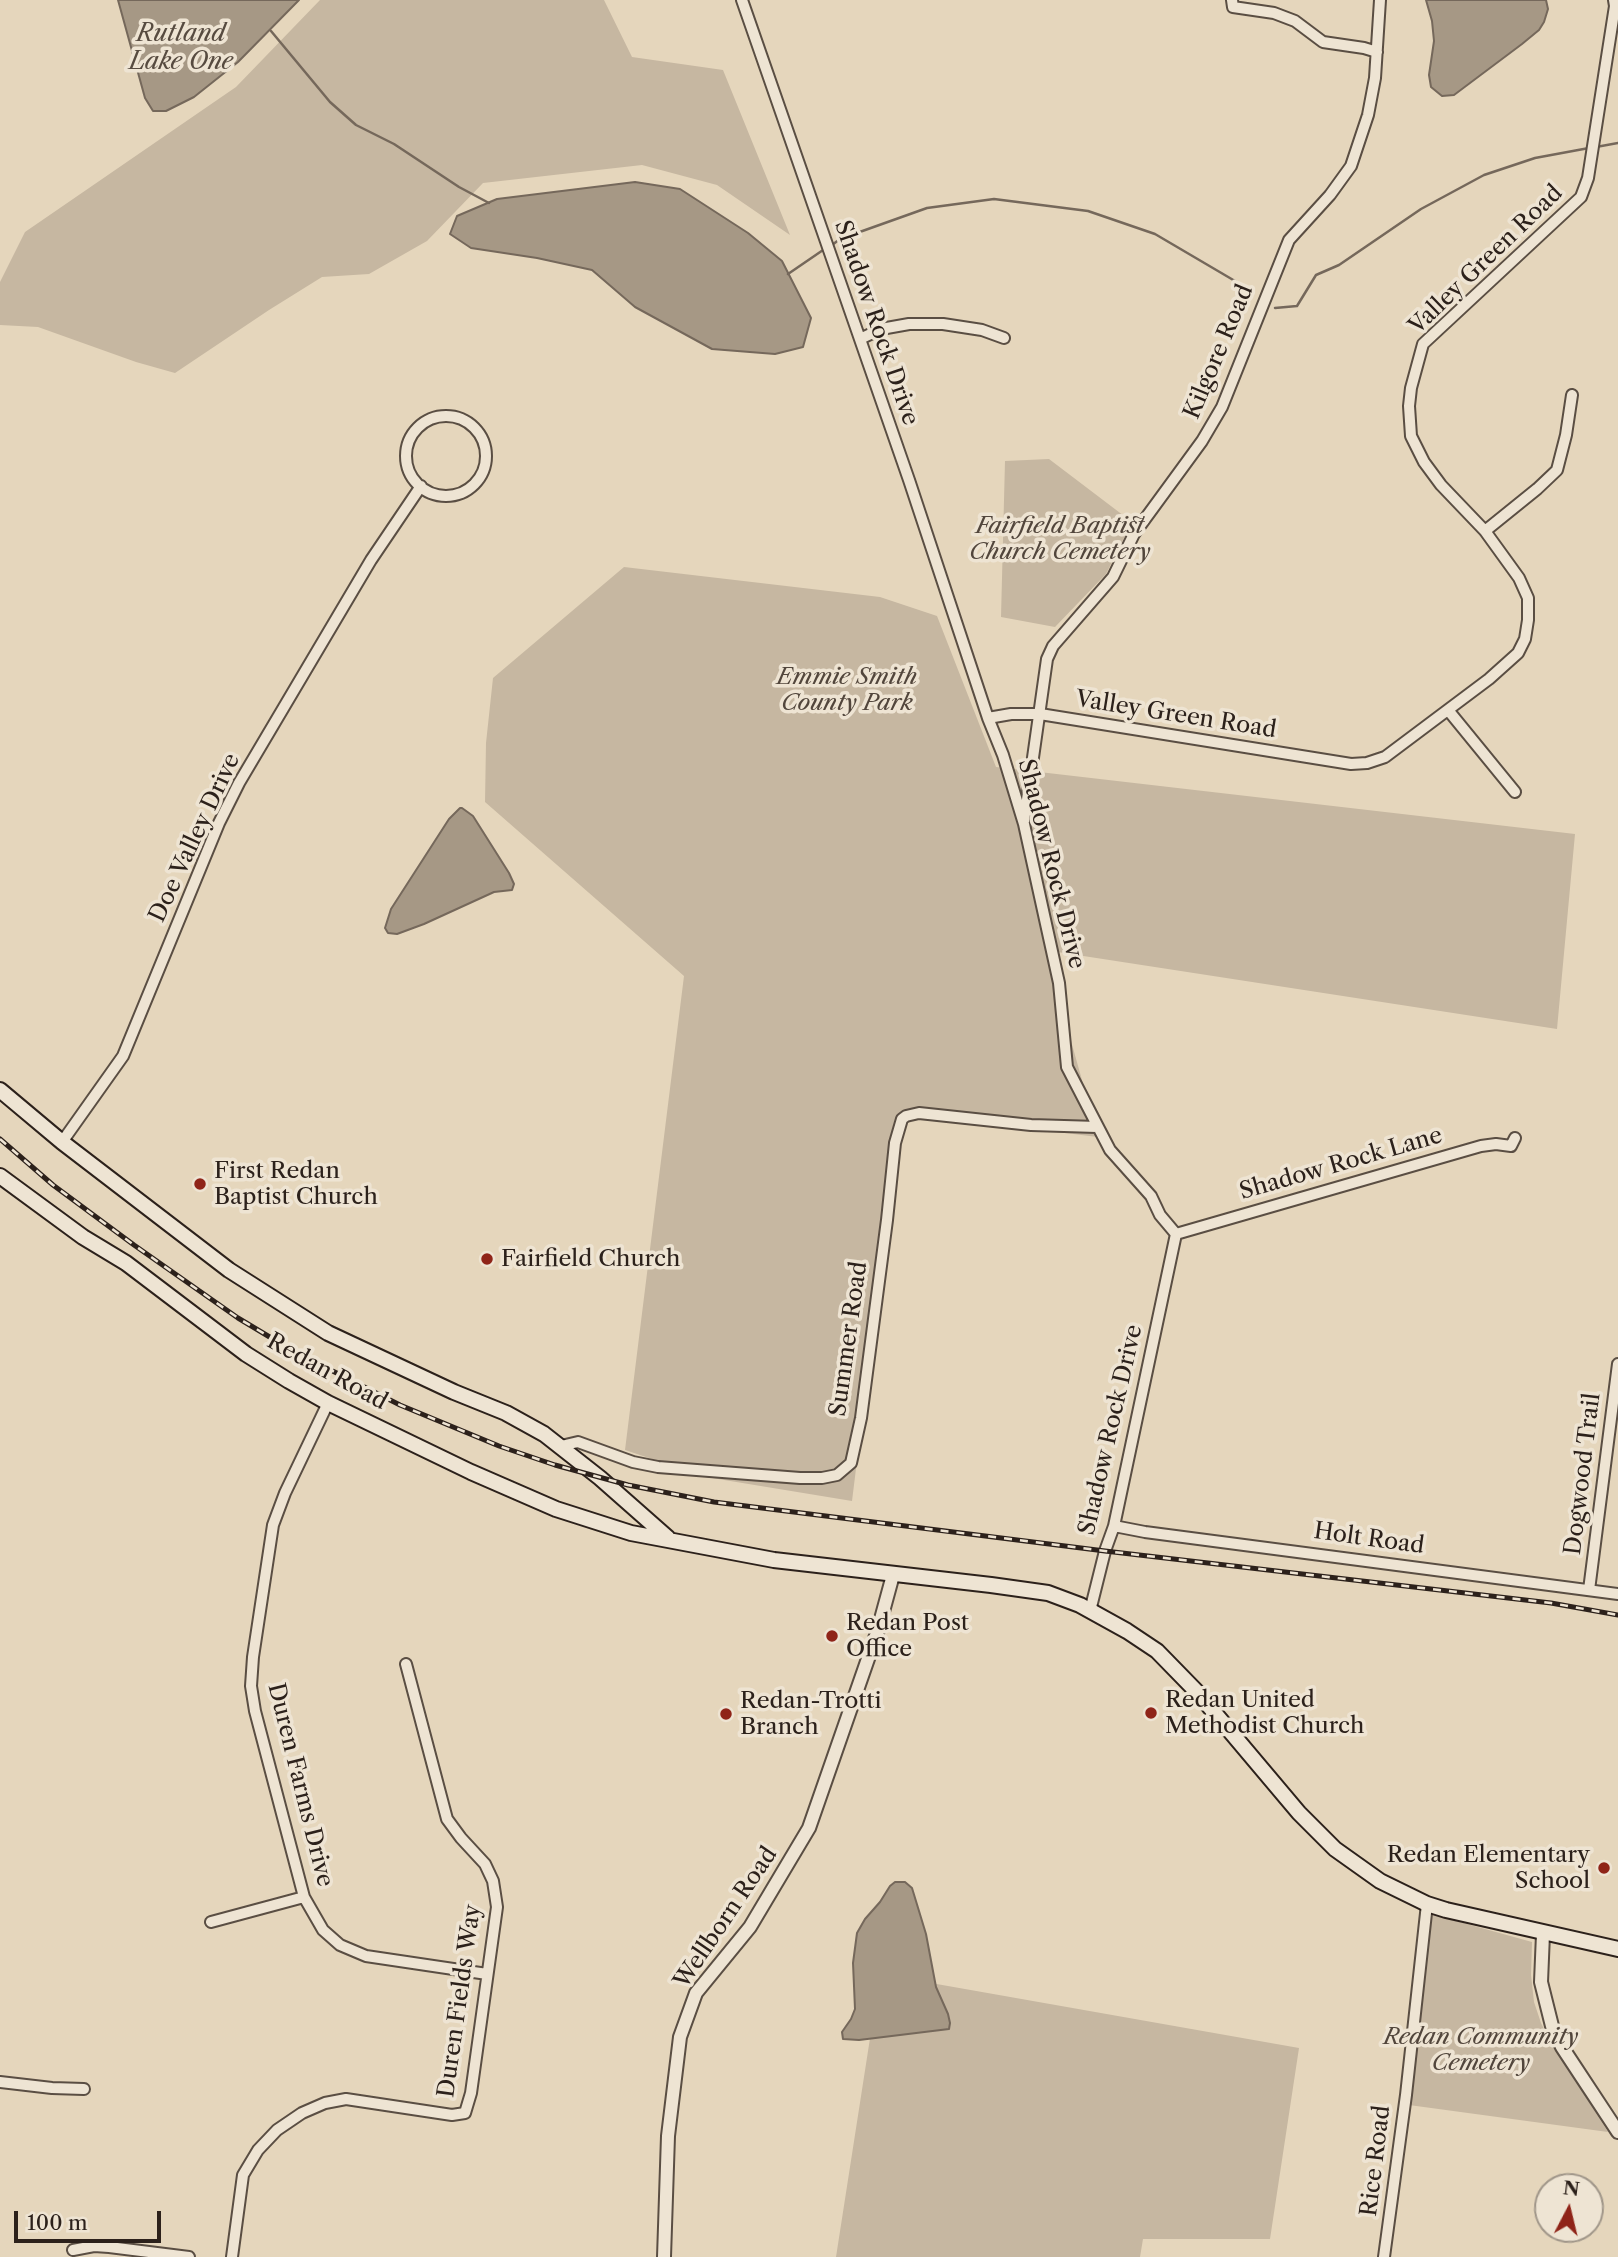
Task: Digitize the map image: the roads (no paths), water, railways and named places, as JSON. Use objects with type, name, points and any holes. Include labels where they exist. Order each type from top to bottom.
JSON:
[{"type":"main road","points":[[0,1090],[190,1242],[288,1309],[328,1333],[454,1392],[506,1413],[561,1446],[668,1538]]},
{"type":"main road","name":"Redan Road","points":[[0,1176],[83,1237],[127,1263],[246,1354],[328,1403],[471,1472],[556,1509],[631,1533],[774,1560],[1048,1593],[1090,1611],[1157,1651],[1197,1692],[1294,1808],[1335,1849],[1380,1881],[1427,1904],[1618,1950]]},
{"type":"street","name":"Shadow Rock Drive","points":[[742,0],[1003,755],[1024,824],[1059,983],[1067,1067],[1110,1150],[1152,1196],[1160,1215],[1176,1234],[1114,1526],[1090,1611]]},
{"type":"street","name":"Kilgore Road","points":[[1024,824],[1047,659],[1054,646],[1113,577],[1134,534],[1202,442],[1222,407],[1289,240],[1330,195],[1351,166],[1368,115],[1376,78],[1380,0]]},
{"type":"street","name":"Valley Green Road","points":[[988,718],[1011,714],[1040,714],[1351,764],[1367,763],[1385,757],[1489,679],[1518,653],[1525,639],[1528,598],[1519,578],[1485,531],[1441,485],[1424,462],[1411,436],[1409,406],[1413,378],[1423,344],[1581,197],[1588,178],[1614,0]]},
{"type":"street","points":[[1233,4],[1295,21],[1323,42],[1377,52]]},
{"type":"street","points":[[860,339],[881,329],[909,324],[943,324],[982,330],[1004,338]]},
{"type":"street","points":[[1485,531],[1557,470],[1572,395]]},
{"type":"street","points":[[438,416],[451,416],[474,427],[482,437],[486,450],[486,463],[480,477],[471,487],[459,493],[432,493],[421,486],[408,467],[406,454],[409,441],[416,430],[426,421],[438,416]]},
{"type":"street","name":"Doe Valley Drive","points":[[62,1142],[123,1056],[219,822],[239,783],[371,560],[421,486]]},
{"type":"street","points":[[1448,710],[1516,792]]},
{"type":"street","name":"Summer Road","points":[[561,1446],[578,1442],[633,1462],[658,1466],[800,1478],[822,1479],[837,1475],[851,1463],[861,1418],[895,1143],[902,1119],[919,1113],[1031,1125],[1097,1127]]},
{"type":"street","name":"Shadow Rock Lane","points":[[1176,1234],[1481,1146],[1511,1146],[1514,1138]]},
{"type":"street","name":"Dogwood Trail","points":[[1589,1590],[1618,1364]]},
{"type":"street","name":"Duren Farms Drive","points":[[328,1403],[285,1493],[273,1525],[251,1686],[255,1711],[304,1897],[323,1930],[340,1945],[366,1956],[487,1974]]},
{"type":"street","name":"Holt Road","points":[[1114,1526],[1618,1594]]},
{"type":"street","name":"Wellborn Road","points":[[664,2257],[668,2136],[680,2037],[696,1993],[750,1927],[809,1828],[878,1630],[893,1575]]},
{"type":"street","name":"Duren Fields Way","points":[[233,2257],[243,2175],[258,2150],[277,2130],[302,2113],[325,2103],[346,2099],[452,2115],[466,2113],[497,1907],[494,1881],[485,1864],[447,1819],[406,1664]]},
{"type":"street","points":[[211,1922],[304,1897]]},
{"type":"street","name":"Rice Road","points":[[1384,2257],[1406,2095],[1427,1904]]},
{"type":"street","points":[[1543,1934],[1541,1982],[1552,2026],[1562,2047],[1618,2132]]},
{"type":"street","points":[[0,2081],[84,2089]]},
{"type":"street","points":[[73,2250],[94,2246],[189,2257]]},
{"type":"water","name":"Rutland Lake One","points":[[118,0],[299,0],[238,62],[194,97],[166,111],[153,111],[145,98]]},
{"type":"water","points":[[1426,0],[1546,0],[1548,9],[1539,30],[1522,44],[1454,95],[1442,96],[1431,87],[1429,75],[1434,41]]},
{"type":"water","points":[[635,182],[680,189],[748,233],[782,261],[811,318],[803,347],[775,354],[712,349],[635,307],[592,270],[471,248],[450,234],[457,216],[497,199]]},
{"type":"water","points":[[460,808],[473,816],[509,873],[514,884],[512,890],[494,892],[424,924],[397,934],[388,933],[385,928],[391,909],[449,819]]},
{"type":"water","points":[[895,1882],[905,1882],[912,1888],[926,1934],[936,1987],[948,2014],[949,2029],[859,2040],[843,2039],[842,2032],[855,2009],[853,1963],[857,1933]]},
{"type":"waterway","points":[[271,31],[330,102],[356,125],[394,144],[459,187],[489,203]]},
{"type":"waterway","points":[[1596,147],[1618,143]]},
{"type":"waterway","points":[[1275,308],[1297,306],[1316,275],[1339,265],[1421,209],[1484,175],[1535,158],[1589,148]]},
{"type":"waterway","points":[[832,245],[840,239],[927,208],[994,199],[1088,211],[1155,234],[1252,291]]},
{"type":"waterway","points":[[788,274],[826,248]]},
{"type":"railway","points":[[0,1139],[53,1185],[134,1245],[238,1318],[293,1351],[400,1405],[499,1446],[555,1465],[628,1485],[714,1502],[1551,1603],[1618,1615]]},
{"type":"place","name":"First Redan Baptist Church","points":[[200,1184]]},
{"type":"place","name":"Fairfield Church","points":[[487,1259]]},
{"type":"place","name":"Redan Post Office","points":[[832,1636]]},
{"type":"place","name":"Redan United Methodist Church","points":[[1151,1713]]},
{"type":"place","name":"Redan-Trotti Branch","points":[[726,1714]]},
{"type":"place","name":"Redan Elementary School","points":[[1604,1868]]},
{"type":"park label","name":"Fairfield Baptist Church Cemetery","points":[[1060,539]]},
{"type":"park label","name":"Emmie Smith County Park","points":[[847,690]]},
{"type":"park label","name":"Redan Community Cemetery","points":[[1481,2050]]}]
